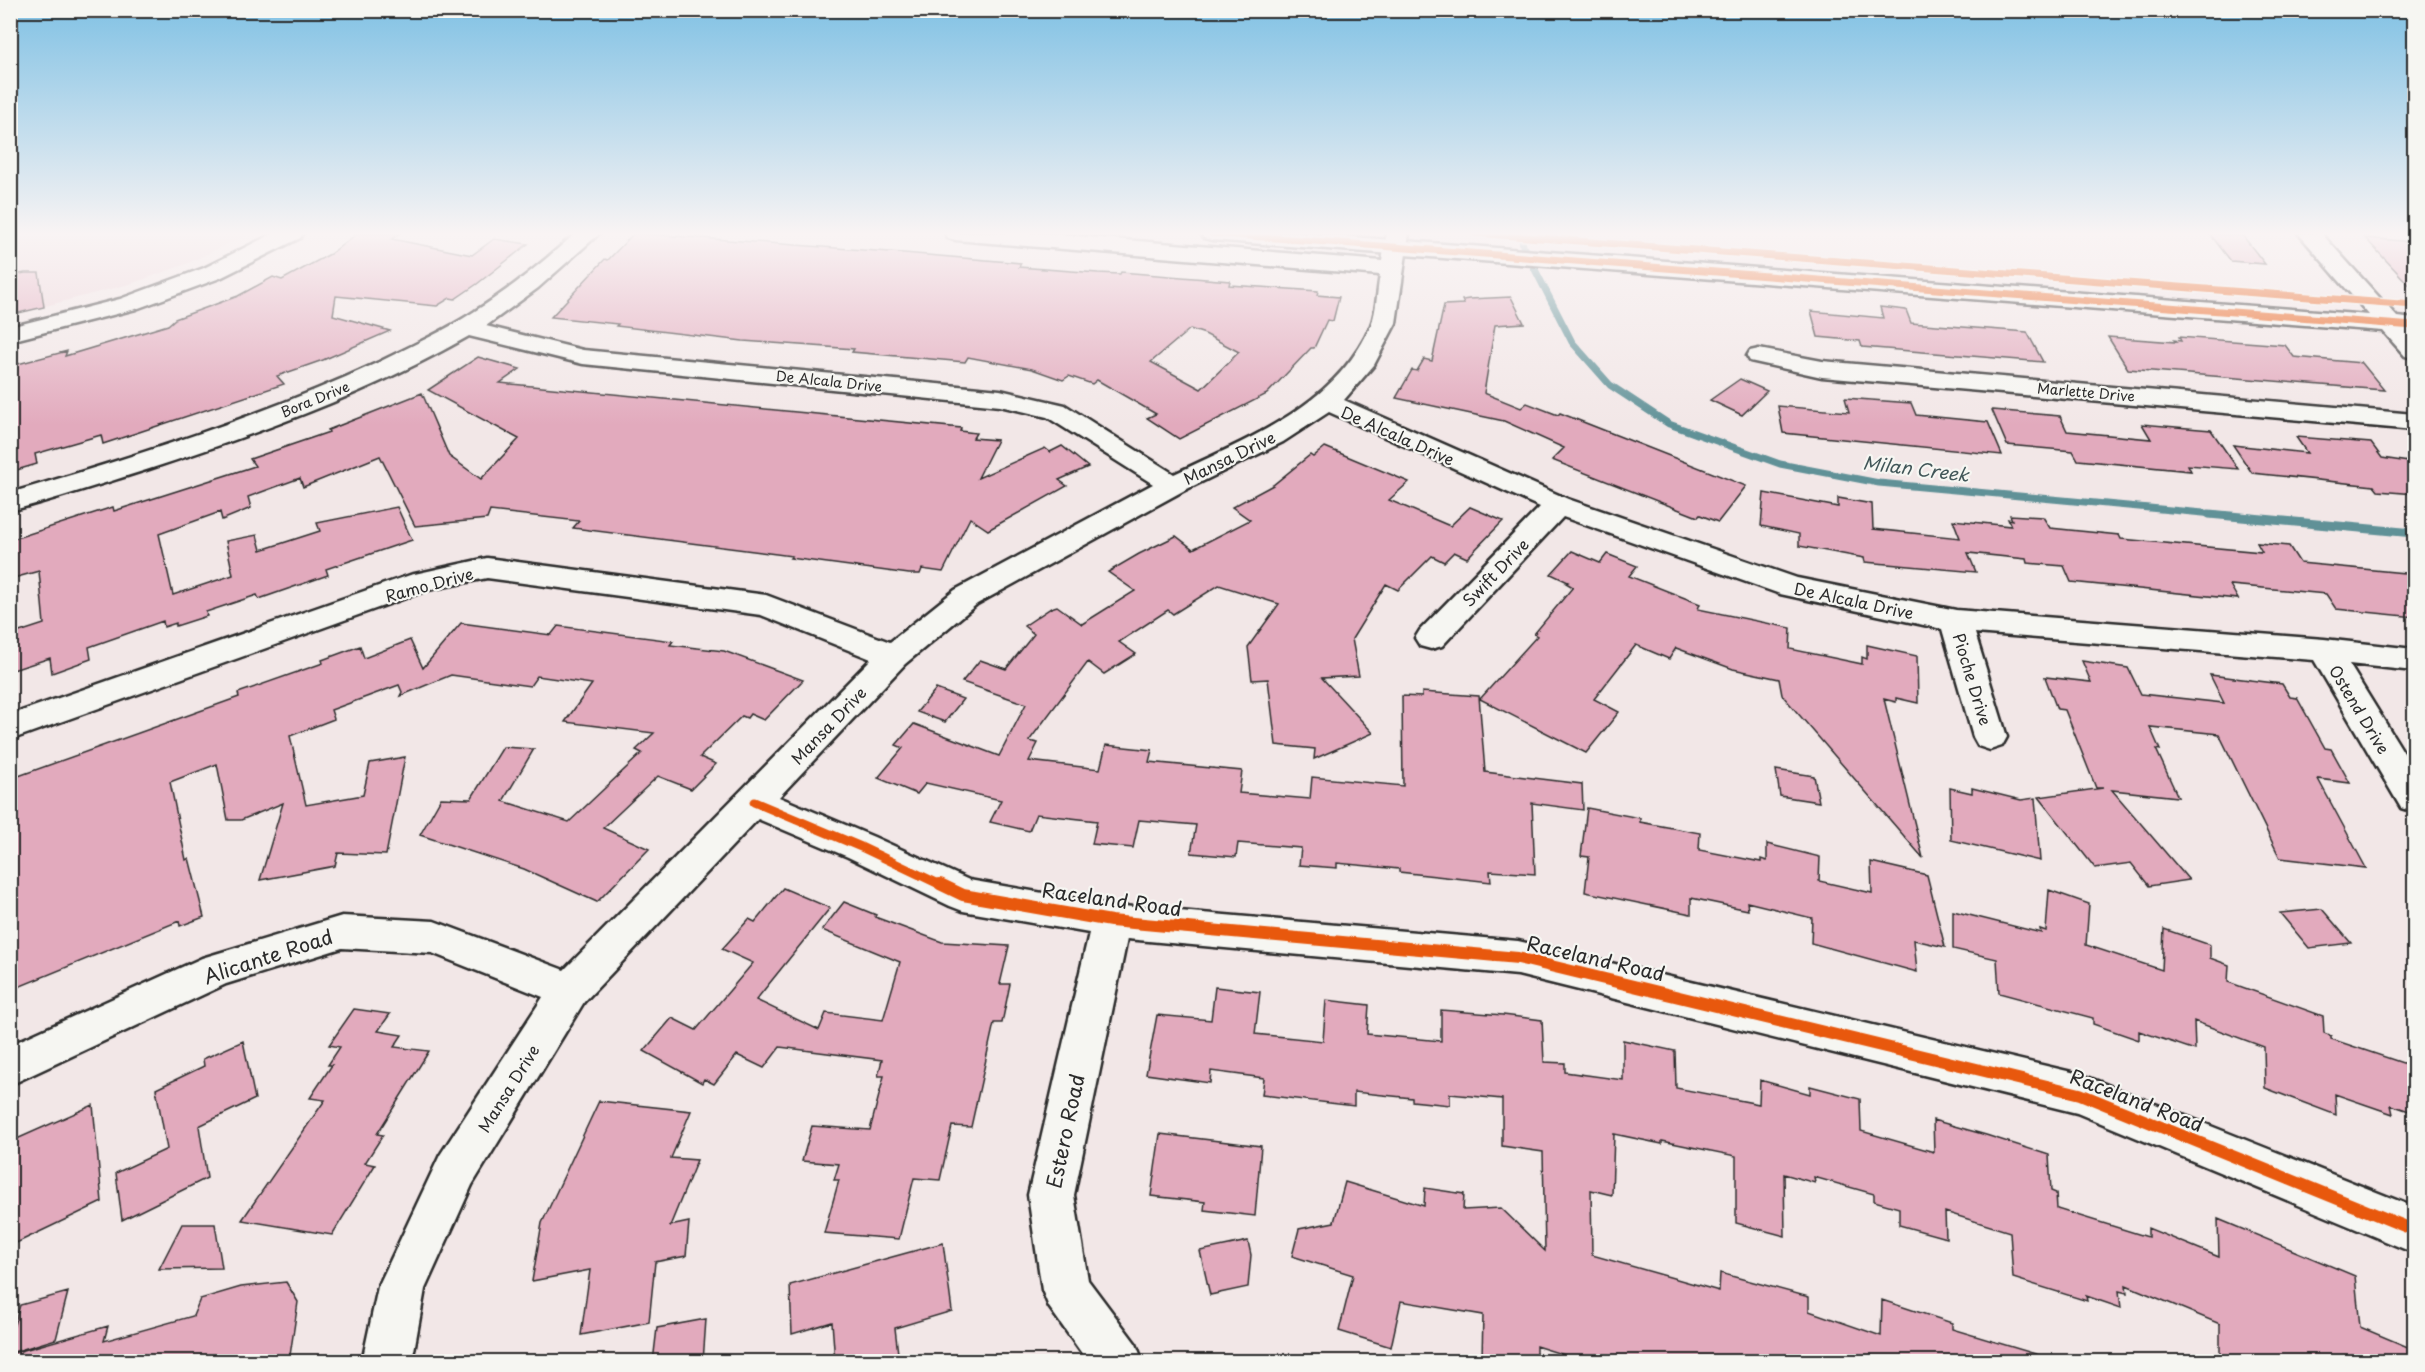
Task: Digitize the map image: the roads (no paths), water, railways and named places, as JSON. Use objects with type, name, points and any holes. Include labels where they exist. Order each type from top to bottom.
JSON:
[{"type":"street","points":[[10,334],[128,304],[147,297]]},
{"type":"street","name":"Bora Drive","points":[[10,502],[132,466],[287,412],[367,378],[466,328],[511,297]]},
{"type":"street","name":"Mansa Drive","points":[[387,1362],[402,1287],[456,1170],[570,990],[894,656],[966,597],[1173,485],[1274,436],[1327,402],[1354,373],[1373,345],[1383,323],[1388,297]]},
{"type":"street","points":[[2087,297],[2415,326]]},
{"type":"street","points":[[2292,297],[2415,305]]},
{"type":"street","points":[[2364,297],[2415,351]]},
{"type":"street","name":"De Alcala Drive","points":[[466,328],[583,357],[1000,398],[1056,411],[1173,485]]},
{"type":"street","name":"Marlette Drive","points":[[1759,356],[1822,369],[2415,422]]},
{"type":"street","name":"De Alcala Drive","points":[[1327,402],[1558,505],[1791,587],[1956,621],[2324,650],[2415,660]]},
{"type":"street","name":"Swift Drive","points":[[1431,638],[1558,505]]},
{"type":"street","name":"Ramo Drive","points":[[10,728],[421,582],[487,568],[766,605],[894,656]]},
{"type":"street","name":"Pioche Drive","points":[[1956,621],[1990,737]]},
{"type":"street","name":"Ostend Drive","points":[[2324,650],[2415,798]]},
{"type":"street","name":"Raceland Road","points":[[754,802],[861,847],[963,895],[1111,921],[1530,960],[2080,1094],[2415,1230]]},
{"type":"street","name":"Estero Road","points":[[1111,921],[1051,1195],[1066,1290],[1118,1362]]},
{"type":"street","name":"Alicante Road","points":[[10,1066],[216,970],[342,932],[434,937],[570,990]]},
{"type":"waterway","name":"Milan Creek","points":[[1549,297],[1572,342],[1610,385],[1669,424],[1780,464],[1879,483],[2225,515]]},
{"type":"waterway","name":"Milan Creek","points":[[2209,514],[2414,533]]}]
